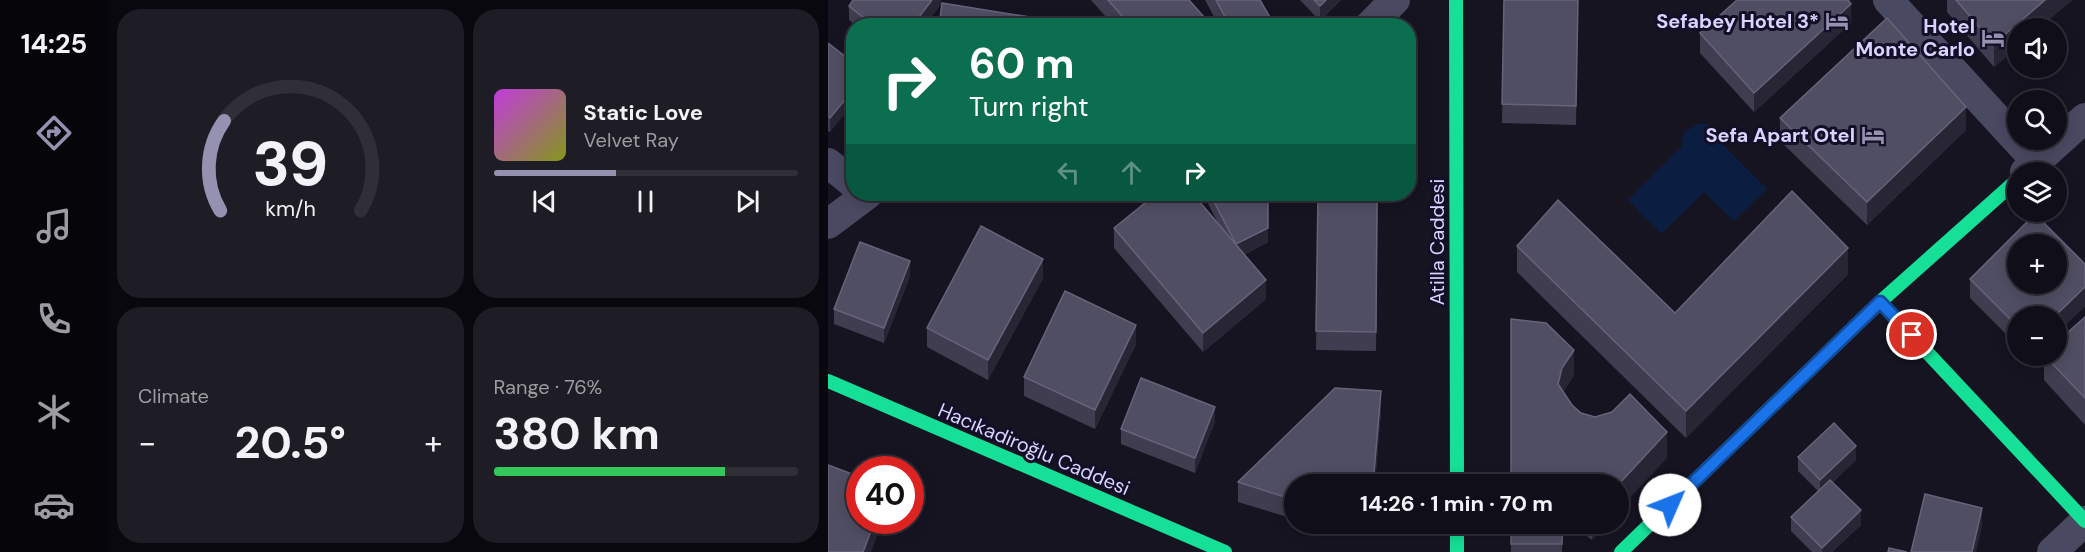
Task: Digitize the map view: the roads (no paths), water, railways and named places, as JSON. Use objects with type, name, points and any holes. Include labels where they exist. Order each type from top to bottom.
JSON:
[{"type":"street","points":[[1377,18],[1395,0]]},
{"type":"street","name":"Atilla Caddesi","points":[[1456,0],[1457,474]]},
{"type":"street","points":[[1888,0],[2020,162]]},
{"type":"street","points":[[2037,162],[2085,118]]},
{"type":"street","points":[[828,163],[846,178]]},
{"type":"street","points":[[1621,552],[1880,302],[2007,189]]},
{"type":"street","points":[[828,224],[857,201]]},
{"type":"street","points":[[1880,302],[2085,521],[2052,552]]},
{"type":"street","name":"Hacıkadiroğlu Caddesi","points":[[828,381],[1225,552]]},
{"type":"street","points":[[1457,534],[1457,552]]},
{"type":"water","points":[[1697,124],[1707,124],[1716,130],[1721,143],[1767,189],[1734,221],[1704,192],[1661,234],[1628,200],[1681,147],[1684,133]]},
{"type":"place","name":"Sefabey Hotel 3*","points":[[1837,21]]},
{"type":"place","name":"Hotel Monte Carlo","points":[[1993,38]]},
{"type":"place","name":"Sefa Apart Otel","points":[[1873,135]]}]
